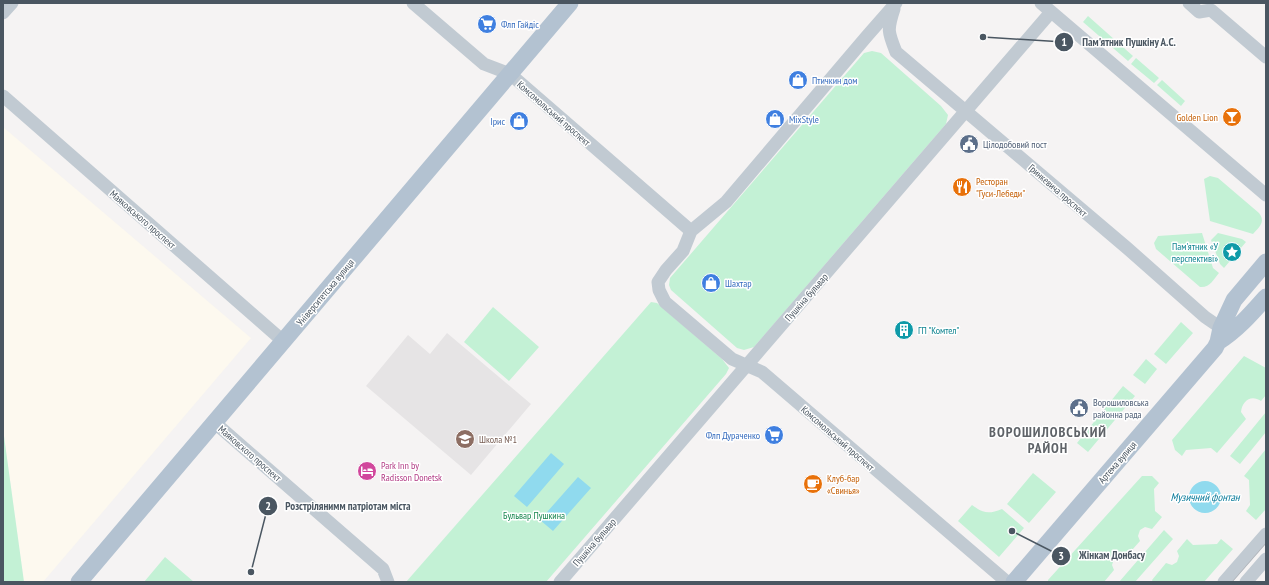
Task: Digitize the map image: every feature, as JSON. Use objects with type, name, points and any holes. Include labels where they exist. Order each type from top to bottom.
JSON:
[{"type":"main road","name":"Університетська вулиця","points":[[79,582],[570,3]]},
{"type":"main road","name":"Артема вулиця","points":[[1014,582],[1220,335],[1234,300],[1266,262]]},
{"type":"main road","name":"Артема вулиця","points":[[1220,335],[1231,334],[1245,321],[1266,296]]},
{"type":"street","points":[[3,13],[12,3]]},
{"type":"street","name":"Комсомольський проспект","points":[[413,3],[484,64],[510,74],[691,231],[683,251],[666,270],[658,282],[659,290],[665,302],[732,359],[762,372],[1007,582]]},
{"type":"street","points":[[691,231],[726,202],[896,3]]},
{"type":"street","name":"Гринкевича проспект","points":[[896,3],[888,26],[890,38],[896,52],[1127,248],[1205,317],[1220,335]]},
{"type":"street","points":[[1041,3],[1266,195]]},
{"type":"street","points":[[1189,3],[1200,12],[1211,10],[1266,56]]},
{"type":"street","name":"Пушкіна бульвар","points":[[560,582],[1051,12]]},
{"type":"street","name":"Маяковського проспект","points":[[3,96],[283,341]]},
{"type":"street","name":"Маяковского проспект","points":[[214,422],[383,569],[388,582]]},
{"type":"street","points":[[1224,582],[1266,534]]},
{"type":"street","points":[[1246,582],[1266,559]]},
{"type":"shaded area","points":[[3,127],[251,338],[43,582],[24,582],[3,429]]},
{"type":"shaded area","name":"Школа №1","points":[[447,333],[531,404],[471,475],[366,386],[408,335],[430,354]]},
{"type":"green space","points":[[1088,16],[1133,56],[1128,61],[1083,22]]},
{"type":"green space","points":[[872,51],[881,53],[941,106],[948,115],[946,124],[754,347],[744,350],[737,348],[671,290],[669,285],[670,278],[864,53]]},
{"type":"green space","points":[[1136,58],[1159,78],[1154,83],[1131,64]]},
{"type":"green space","points":[[1162,80],[1185,101],[1181,106],[1157,85]]},
{"type":"green space","points":[[1210,176],[1218,178],[1259,213],[1262,222],[1253,234],[1210,221],[1204,179]]},
{"type":"green space","points":[[1202,233],[1213,268],[1219,273],[1209,285],[1200,287],[1156,249],[1154,243],[1158,236]]},
{"type":"green space","points":[[1218,233],[1242,239],[1246,242],[1224,268],[1220,264],[1211,240]]},
{"type":"green space","name":"Бульвар Пушкина","points":[[651,302],[657,303],[722,359],[729,368],[726,374],[546,582],[406,582]]},
{"type":"green space","points":[[493,307],[539,347],[509,381],[464,342]]},
{"type":"green space","points":[[1181,322],[1193,333],[1166,364],[1154,354]]},
{"type":"green space","points":[[1244,356],[1266,368],[1266,395],[1261,401],[1254,398],[1245,402],[1241,412],[1246,419],[1217,453],[1211,448],[1186,450],[1182,456],[1175,450],[1172,440]]},
{"type":"green space","points":[[1146,359],[1157,369],[1145,384],[1133,375]]},
{"type":"green space","points":[[1123,386],[1135,396],[1088,452],[1077,443]]},
{"type":"green space","points":[[1266,412],[1266,432],[1240,464],[1230,456]]},
{"type":"green space","points":[[3,429],[24,582],[3,582]]},
{"type":"green space","points":[[1266,449],[1266,509],[1256,520],[1246,511],[1250,505],[1249,480],[1244,476]]},
{"type":"green space","points":[[1033,473],[1056,492],[1029,523],[1007,504]]},
{"type":"green space","points":[[1142,476],[1152,476],[1159,483],[1154,489],[1155,511],[1162,517],[1152,529],[1145,527],[1140,530],[1138,536],[1140,541],[1125,558],[1120,556],[1114,559],[1112,565],[1114,570],[1104,582],[1048,582],[1048,580]]},
{"type":"green space","points":[[972,505],[983,512],[994,512],[1002,509],[1024,528],[999,557],[958,521]]},
{"type":"green space","points":[[1164,530],[1173,539],[1135,582],[1119,582]]},
{"type":"green space","points":[[1187,539],[1193,545],[1217,544],[1221,539],[1233,549],[1204,582],[1153,582],[1152,580],[1166,563],[1172,565],[1177,562],[1179,556],[1177,551]]},
{"type":"green space","points":[[165,557],[194,582],[144,582]]},
{"type":"water","points":[[551,453],[564,464],[527,507],[514,496]]},
{"type":"water","points":[[578,477],[591,488],[553,531],[540,520]]},
{"type":"water","name":"Музичний фонтан","points":[[1208,481],[1214,483],[1219,488],[1221,497],[1219,506],[1214,511],[1202,513],[1196,511],[1191,506],[1189,494],[1191,488],[1196,483]]},
{"type":"tram line","points":[[1232,582],[1266,543]]},
{"type":"place","name":"Флп Гайдіс","points":[[487,24]]},
{"type":"place","name":"Пам'ятник Пушкіну А.С.","points":[[983,37]]},
{"type":"place","name":"Птичкин дом","points":[[798,80]]},
{"type":"place","name":"Golden Lion","points":[[1232,117]]},
{"type":"place","name":"MixStyle","points":[[775,119]]},
{"type":"place","name":"Ірис","points":[[519,121]]},
{"type":"place","name":"Цілодобовий пост","points":[[969,144]]},
{"type":"place","name":"Ресторан \"Гуси-Лебеди\"","points":[[962,187]]},
{"type":"place","name":"Пам'ятник «У перспективі»","points":[[1232,252]]},
{"type":"place","name":"Шахтар","points":[[711,283]]},
{"type":"place","name":"ГП \"Комтел\"","points":[[904,330]]},
{"type":"place","name":"Ворошиловська районна рада","points":[[1079,408]]},
{"type":"place","name":"Флп Дураченко","points":[[774,435]]},
{"type":"place","name":"Школа №1","points":[[465,439]]},
{"type":"place","name":"Park Inn by Radisson Donetsk","points":[[367,471]]},
{"type":"place","name":"Клуб-бар «Свинья»","points":[[813,484]]},
{"type":"place","name":"Жінкам Донбасу","points":[[1012,531]]},
{"type":"place","name":"Розстрілянимм патріотам міста","points":[[251,572]]},
{"type":"district","name":"ВОРОШИЛОВСЬКИЙ РАЙОН","points":[[1048,440]]}]
